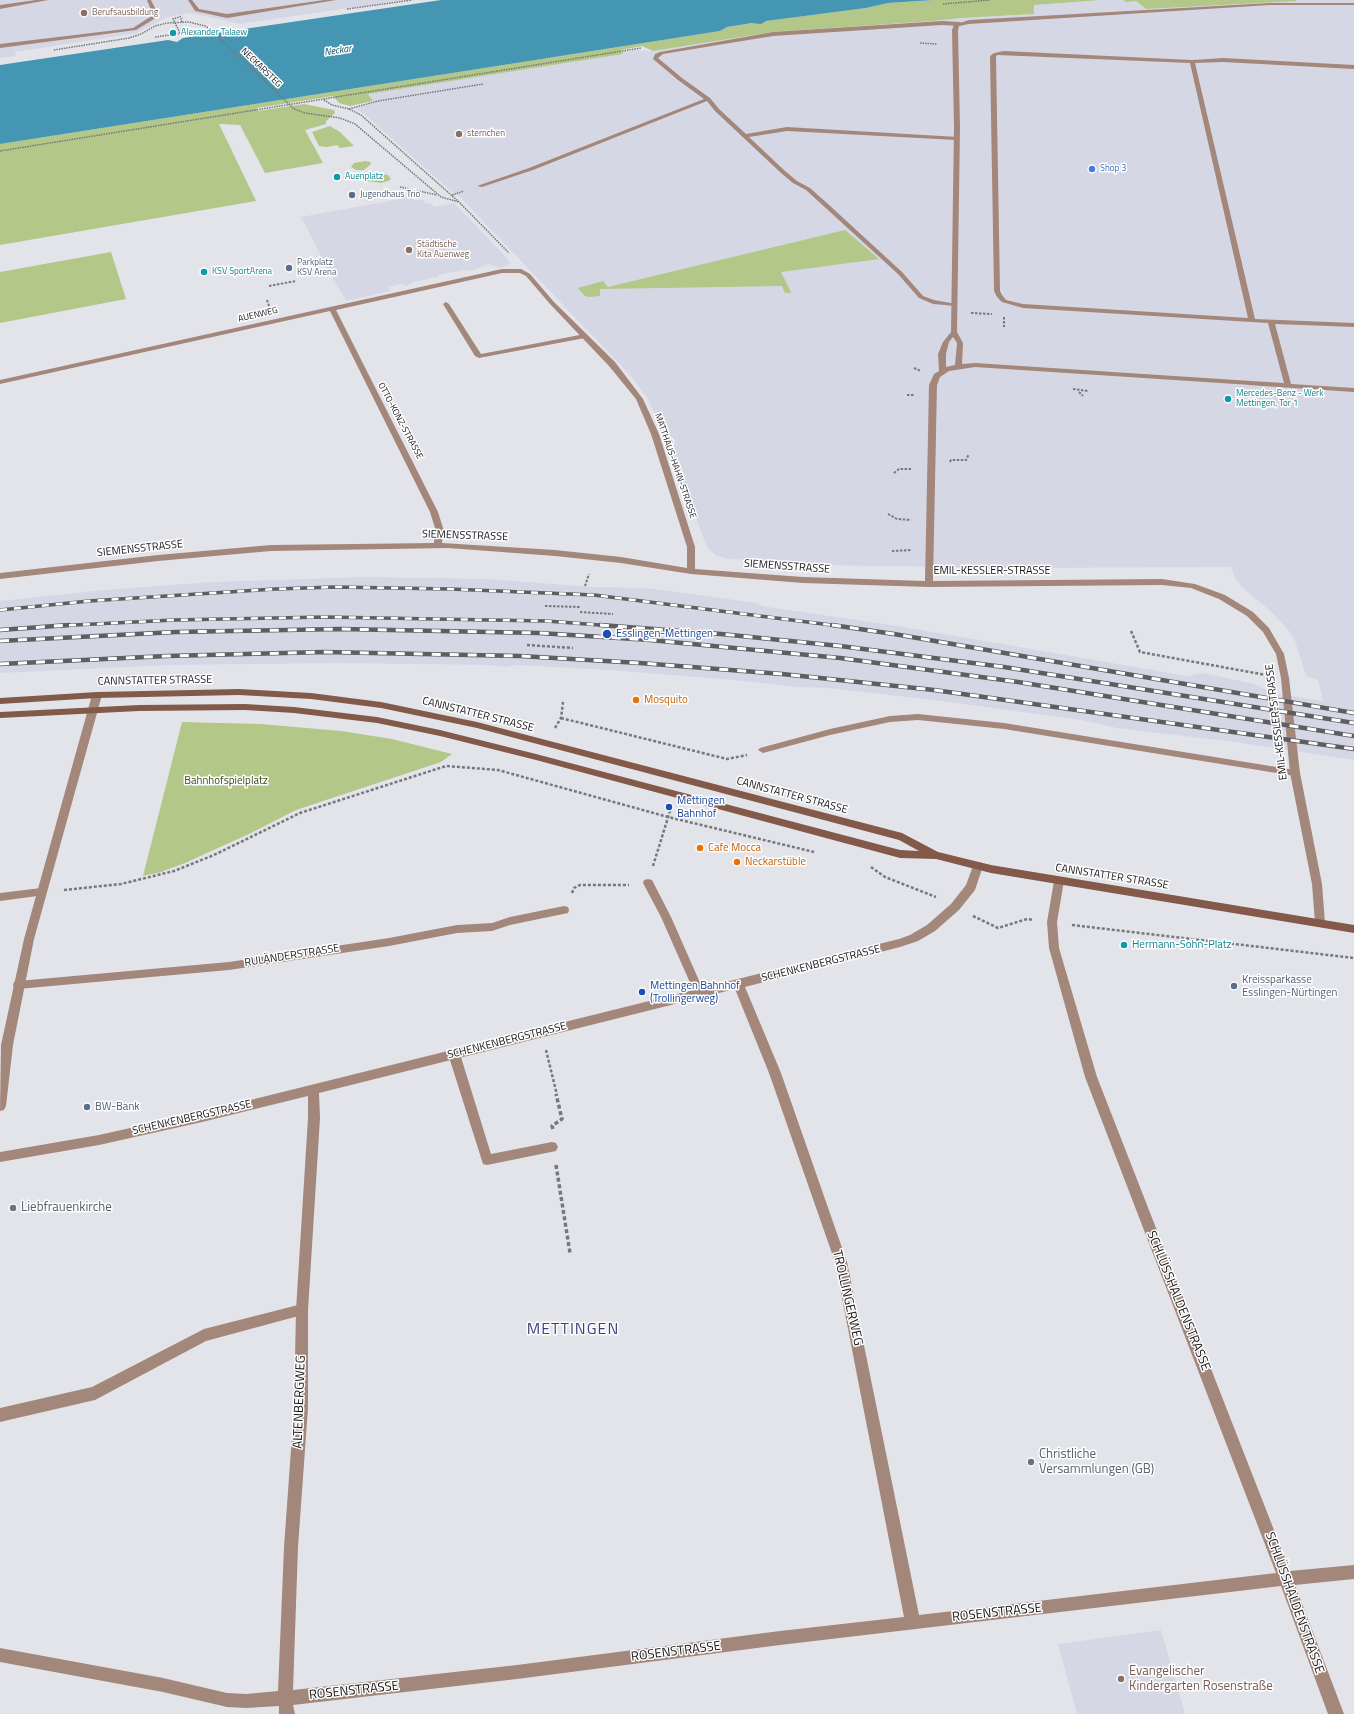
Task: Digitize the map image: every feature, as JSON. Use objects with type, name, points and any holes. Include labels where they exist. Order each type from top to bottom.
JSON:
[{"type":"main road","name":"CANNSTATTER STRASSE","points":[[0,700],[97,694],[210,692],[268,693],[333,698],[400,708],[477,725],[902,837],[936,856]]},
{"type":"main road","name":"CANNSTATTER STRASSE","points":[[0,715],[188,706],[251,707],[300,710],[376,720],[440,733],[536,757],[896,853],[936,856],[978,866],[1059,881],[1215,905],[1354,929]]},
{"type":"street","points":[[0,7],[46,0]]},
{"type":"street","points":[[0,46],[134,29],[156,16],[149,0]]},
{"type":"street","points":[[190,0],[197,10],[227,16],[334,0]]},
{"type":"street","points":[[954,304],[933,302],[921,297],[900,273],[855,231],[808,189],[795,182],[783,172],[717,110],[708,99],[664,66],[655,58],[656,56],[670,51],[777,34],[1270,4],[1354,4]]},
{"type":"street","points":[[958,366],[960,343],[954,332],[956,138],[955,30],[960,24]]},
{"type":"street","points":[[1354,67],[1223,60],[1192,62],[1004,53],[994,55],[998,294],[1004,301],[1023,306],[1252,321],[1292,321],[1354,326]]},
{"type":"street","points":[[1192,62],[1252,321]]},
{"type":"street","points":[[480,186],[525,172],[708,99]]},
{"type":"street","points":[[745,136],[787,129],[956,138]]},
{"type":"street","name":"AUENWEG","points":[[0,382],[502,272],[521,271]]},
{"type":"street","name":"MATTHÄUS-HAHN-STRASSE","points":[[521,271],[528,275],[552,303],[619,372],[632,389],[650,422],[691,548],[691,571]]},
{"type":"street","points":[[446,304],[479,356],[585,336]]},
{"type":"street","name":"OTTO-KONZ-STRASSE","points":[[332,309],[434,512],[439,528],[438,545]]},
{"type":"street","points":[[1271,322],[1288,385]]},
{"type":"street","points":[[954,332],[946,342],[942,354],[943,372],[958,366],[975,365],[1354,390]]},
{"type":"street","name":"EMIL-KESSLER-STRASSE","points":[[943,372],[938,376],[933,385],[933,443],[929,522],[929,584],[1162,582],[1192,586],[1211,592],[1231,601],[1259,622],[1266,630],[1278,650],[1282,661],[1295,773],[1317,884],[1320,923]]},
{"type":"street","name":"SIEMENSSTRASSE","points":[[0,576],[166,557],[271,548],[438,545],[555,552],[621,560],[691,571],[803,580],[929,584]]},
{"type":"street","points":[[0,1106],[7,1045],[18,985],[41,892],[97,694]]},
{"type":"street","points":[[763,750],[830,732],[890,719],[913,717],[1004,726],[1295,773]]},
{"type":"street","name":"SCHENKENBERGSTRASSE","points":[[0,1157],[152,1129],[542,1032],[739,985],[900,943],[914,938],[931,928],[955,908],[971,887],[978,866]]},
{"type":"street","name":"SCHLÜSSHALDENSTRASSE","points":[[1059,881],[1052,922],[1055,955],[1091,1077],[1159,1255],[1248,1479],[1336,1714]]},
{"type":"street","points":[[648,883],[666,916],[700,994]]},
{"type":"street","points":[[0,897],[41,892]]},
{"type":"street","name":"RULÄNDERSTRASSE","points":[[18,985],[229,966],[389,942],[457,928],[492,926],[564,910]]},
{"type":"street","name":"TROLLINGERWEG","points":[[739,985],[775,1073],[841,1262],[913,1623]]},
{"type":"street","points":[[454,1054],[487,1160],[552,1147]]},
{"type":"street","name":"ALTENBERGWEG","points":[[287,1714],[285,1698],[291,1547],[300,1408],[302,1310],[314,1118],[313,1089]]},
{"type":"street","points":[[0,1414],[83,1397],[204,1335],[302,1310]]},
{"type":"street","name":"ROSENSTRASSE","points":[[0,1655],[128,1678],[232,1700],[285,1698],[517,1672],[780,1638],[1285,1578],[1354,1572]]},
{"type":"path","points":[[180,33],[173,19],[183,17],[181,19],[182,22]]},
{"type":"path","name":"NECKARSTEG","points":[[54,50],[129,38],[159,25],[182,22],[198,24],[210,29],[294,109],[305,113],[340,118],[358,126],[439,195]]},
{"type":"path","points":[[0,150],[323,100],[640,48]]},
{"type":"path","points":[[349,109],[378,101],[484,84]]},
{"type":"path","points":[[323,100],[332,105],[349,109],[361,115],[459,202],[517,262],[521,271]]},
{"type":"path","points":[[400,187],[439,195],[459,202]]},
{"type":"path","points":[[269,286],[296,281]]},
{"type":"path","points":[[954,312],[997,314]]},
{"type":"path","points":[[1004,315],[1004,327]]},
{"type":"path","points":[[1069,388],[1079,391],[1089,391]]},
{"type":"path","points":[[1079,391],[1083,396]]},
{"type":"path","points":[[888,514],[897,519],[929,522]]},
{"type":"path","points":[[585,586],[590,570]]},
{"type":"path","points":[[545,606],[580,607]]},
{"type":"path","points":[[580,612],[613,614]]},
{"type":"path","points":[[1131,631],[1140,652],[1285,678]]},
{"type":"path","points":[[527,645],[573,648]]},
{"type":"path","points":[[563,702],[561,718],[712,755],[729,759],[763,750]]},
{"type":"path","points":[[41,892],[92,888],[164,874],[214,855],[300,813],[446,766],[498,770],[668,817],[814,852]]},
{"type":"path","points":[[564,910],[576,886],[648,883],[668,817]]},
{"type":"path","points":[[868,866],[884,877],[923,891],[998,928],[1027,919],[1354,958]]},
{"type":"path","points":[[542,1032],[562,1119],[552,1126],[555,1140],[552,1147],[570,1253]]},
{"type":"shaded area","points":[[0,0],[403,0],[240,24],[190,13],[167,17],[137,33],[15,52],[16,56],[0,58]]},
{"type":"shaded area","points":[[1101,0],[1123,0],[1126,2],[1136,1],[1146,9],[1296,0],[1354,0],[1354,760],[1234,742],[1117,728],[1082,720],[941,701],[829,688],[797,687],[734,680],[609,670],[517,665],[505,667],[489,665],[338,663],[169,665],[0,673],[0,601],[104,590],[212,582],[365,577],[487,579],[593,587],[647,588],[757,603],[761,606],[898,626],[1187,676],[1203,673],[1255,684],[1272,693],[1323,701],[1318,680],[1306,676],[1295,641],[1289,631],[1274,614],[1244,589],[1235,578],[1231,567],[1006,568],[818,565],[751,561],[725,558],[715,555],[707,547],[695,516],[691,515],[658,420],[646,396],[632,377],[459,196],[452,192],[364,114],[356,109],[371,104],[373,101],[368,94],[623,54],[622,52],[635,50],[653,51],[773,32],[1034,14],[1034,5]]},
{"type":"shaded area","name":"Städtische Kita Auenweg","points":[[411,197],[414,200],[423,200],[426,204],[430,203],[434,207],[454,203],[511,264],[500,268],[489,264],[471,271],[464,270],[438,275],[438,277],[414,282],[407,286],[402,284],[389,287],[390,291],[346,301],[301,217]]},
{"type":"shaded area","name":"Evangelischer Kindergarten Rosenstraße","points":[[1161,1630],[1185,1714],[1077,1714],[1058,1644]]},
{"type":"green space","points":[[934,0],[1101,0],[1034,5],[1034,14],[773,32],[653,51],[642,46],[621,50],[623,54],[368,94],[373,101],[350,106],[339,103],[333,96],[257,108],[258,111],[304,104],[334,110],[335,113],[326,121],[326,124],[305,130],[323,163],[265,173],[240,125],[219,124],[256,201],[0,245],[0,144],[720,31],[727,27],[866,8],[888,3]]},
{"type":"green space","points":[[1123,0],[1297,1],[1146,9],[1136,1],[1126,2]]},
{"type":"green space","points":[[330,126],[340,132],[354,146],[340,148],[337,145],[327,147],[319,146],[312,132]]},
{"type":"green space","points":[[366,161],[370,162],[371,164],[364,170],[356,170],[351,167],[354,163]]},
{"type":"green space","points":[[376,173],[388,175],[391,179],[381,183],[367,181],[364,178],[366,175]]},
{"type":"green space","points":[[845,230],[879,259],[781,272],[791,292],[790,293],[785,293],[782,286],[600,289],[600,296],[589,297],[585,296],[578,288],[603,281],[608,287]]},
{"type":"green space","points":[[111,252],[126,299],[0,323],[0,272]]},
{"type":"green space","name":"Bahnhofspielplatz","points":[[182,722],[261,724],[341,731],[392,739],[452,754],[441,762],[296,810],[251,833],[185,863],[161,872],[143,876]]},
{"type":"water","name":"Neckar","points":[[441,0],[934,0],[888,3],[866,8],[766,21],[761,24],[752,23],[727,27],[720,31],[0,144],[0,65],[168,40],[177,42],[183,38]]},
{"type":"railway","points":[[0,610],[89,601],[275,589],[335,587],[450,589],[594,595],[838,626]]},
{"type":"railway","points":[[56,626],[174,620],[325,617],[546,621],[613,626]]},
{"type":"railway","points":[[56,626],[69,625]]},
{"type":"railway","points":[[600,625],[721,634],[840,646],[1004,667],[1354,723]]},
{"type":"railway","points":[[832,625],[838,626]]},
{"type":"railway","points":[[0,630],[56,626]]},
{"type":"railway","points":[[838,626],[894,634],[1354,713]]},
{"type":"railway","points":[[0,641],[176,632],[341,629],[539,633],[650,640],[840,658],[1018,682],[1354,736]]},
{"type":"railway","points":[[0,664],[167,656],[324,652],[520,656],[640,663],[782,674],[934,690],[1354,749]]},
{"type":"place","name":"Berufsausbildung","points":[[84,13]]},
{"type":"place","name":"Alexander Talaew","points":[[173,33]]},
{"type":"place","name":"sternchen","points":[[459,134]]},
{"type":"place","name":"Shop 3","points":[[1092,169]]},
{"type":"place","name":"Auenplatz","points":[[337,177]]},
{"type":"place","name":"Jugendhaus Trio","points":[[352,195]]},
{"type":"place","name":"Städtische Kita Auenweg","points":[[409,250]]},
{"type":"place","name":"Parkplatz KSV Arena","points":[[289,268]]},
{"type":"place","name":"KSV SportArena","points":[[204,272]]},
{"type":"place","name":"Mercedes-Benz - Werk Mettingen, Tor 1","points":[[1228,399]]},
{"type":"place","name":"Esslingen-Mettingen","points":[[607,634]]},
{"type":"place","name":"Mosquito","points":[[636,700]]},
{"type":"place","name":"Mettingen Bahnhof","points":[[669,807]]},
{"type":"place","name":"Cafe Mocca","points":[[700,848]]},
{"type":"place","name":"Neckarstüble","points":[[737,862]]},
{"type":"place","name":"Hermann-Sohn-Platz","points":[[1124,945]]},
{"type":"place","name":"Kreissparkasse Esslingen-Nürtingen","points":[[1234,986]]},
{"type":"place","name":"Mettingen Bahnhof (Trollingerweg)","points":[[642,992]]},
{"type":"place","name":"BW-Bank","points":[[87,1107]]},
{"type":"place","name":"Liebfrauenkirche","points":[[13,1208]]},
{"type":"place","name":"Christliche Versammlungen (GB)","points":[[1031,1462]]},
{"type":"place","name":"Evangelischer Kindergarten Rosenstraße","points":[[1121,1679]]},
{"type":"district","name":"METTINGEN","points":[[573,1330]]}]
